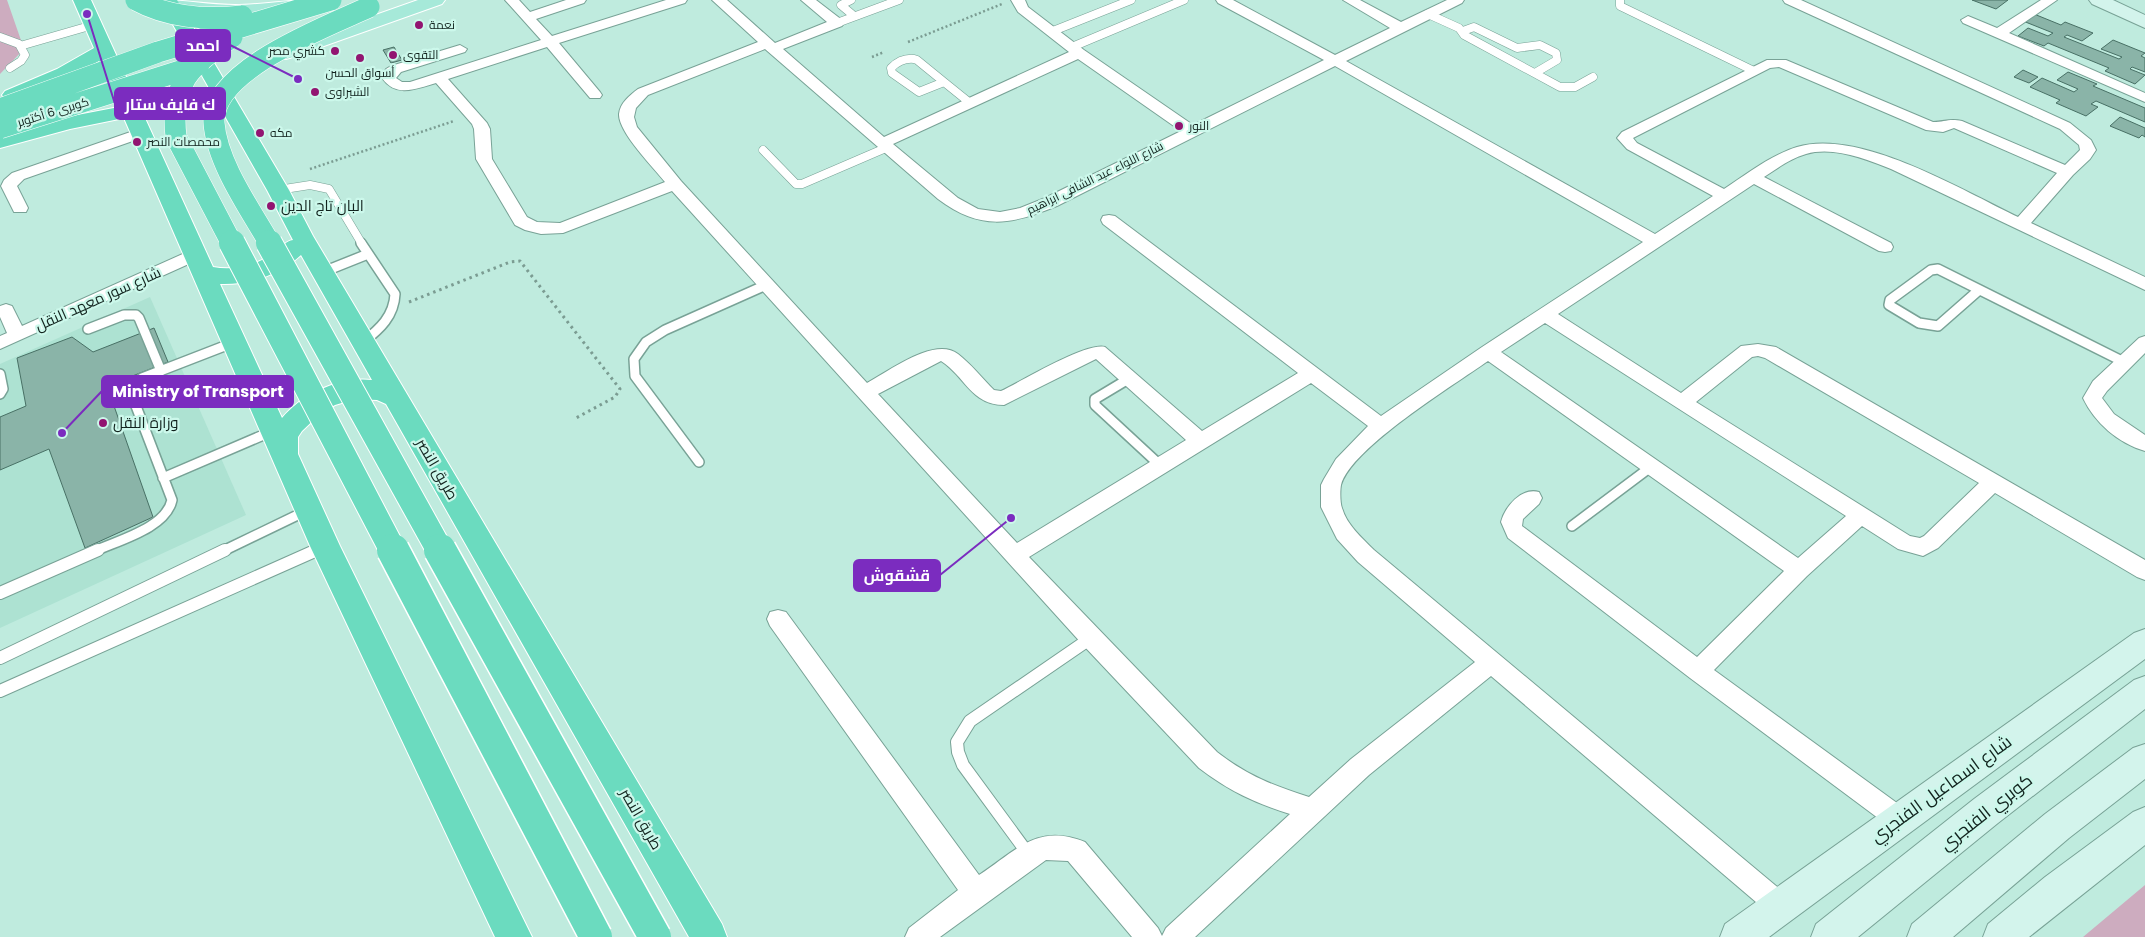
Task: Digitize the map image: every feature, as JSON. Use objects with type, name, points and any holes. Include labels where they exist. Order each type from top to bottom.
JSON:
[{"type":"highway","points":[[82,0],[325,546],[514,937]]},
{"type":"highway","points":[[136,0],[151,8],[168,13],[212,18],[261,14],[330,0]]},
{"type":"highway","name":"طريق النصر","points":[[169,0],[363,342],[709,937]]},
{"type":"highway","name":"كوبرى 6 أكتوبر","points":[[0,109],[158,52],[330,0]]},
{"type":"highway","points":[[382,5],[274,53],[236,80],[223,94],[216,107],[214,121],[216,133],[229,171],[655,937]]},
{"type":"highway","name":"كوبرى 6 أكتوبر","points":[[0,128],[382,5]]},
{"type":"highway","points":[[259,21],[210,51],[192,68],[180,86],[173,104],[176,137],[596,937]]},
{"type":"highway","points":[[0,100],[64,74],[105,50]]},
{"type":"highway","points":[[0,142],[67,123],[137,122]]},
{"type":"highway","points":[[201,264],[219,277],[236,277],[254,273],[272,266],[287,256],[297,246],[302,236]]},
{"type":"highway","points":[[280,442],[284,439],[292,424],[306,410],[324,399],[345,392],[365,389],[383,391],[396,398]]},
{"type":"main road","points":[[169,0],[205,9],[244,11],[276,8],[312,0]]},
{"type":"main road","points":[[220,89],[225,82],[244,68],[382,5],[436,0]]},
{"type":"main road","points":[[2114,2],[2145,22]]},
{"type":"main road","name":"شارع اسماعيل الفنجري","points":[[1738,937],[1898,819],[2145,642]]},
{"type":"main road","name":"كوبري الفنجري","points":[[1829,937],[1986,810],[2145,690]]},
{"type":"main road","points":[[1925,937],[2056,826],[2145,759]]},
{"type":"main road","points":[[2001,937],[2058,890],[2145,824]]},
{"type":"street","points":[[512,0],[594,95]]},
{"type":"street","points":[[528,17],[579,0]]},
{"type":"street","points":[[460,49],[396,69],[389,75],[394,85],[402,87],[439,77],[680,0]]},
{"type":"street","name":"شارع اللواء عبد الشافى ابراهيم","points":[[718,0],[885,145],[963,209],[983,216],[1008,216],[1028,212],[1051,202],[1457,0]]},
{"type":"street","points":[[808,0],[837,23]]},
{"type":"street","points":[[1018,0],[1023,9],[1076,50],[1191,131]]},
{"type":"street","points":[[1223,0],[1336,61],[1654,241]]},
{"type":"street","points":[[1350,0],[1401,28]]},
{"type":"street","points":[[1790,0],[2065,126],[2078,135],[2086,143],[2088,150],[2085,156],[2067,172],[2021,224]]},
{"type":"street","points":[[1999,34],[2050,0]]},
{"type":"street","points":[[1968,20],[2145,98]]},
{"type":"street","points":[[837,23],[770,45],[650,89],[632,101],[626,110],[626,119],[630,128],[675,184],[766,285],[1091,638],[1187,739],[1223,771],[1261,793],[1312,810]]},
{"type":"street","points":[[885,145],[1076,50]]},
{"type":"street","points":[[1724,195],[1632,146],[1625,138],[1767,64],[1781,63],[1930,127],[1942,128],[1950,123],[1958,124],[2067,172]]},
{"type":"street","points":[[439,77],[473,115],[482,129],[484,159],[522,221],[531,227],[546,230],[563,228],[675,184]]},
{"type":"street","points":[[20,208],[9,186],[18,176],[137,122]]},
{"type":"street","points":[[1780,905],[1366,556],[1344,533],[1331,507],[1332,485],[1343,464],[1381,426],[1488,352],[1753,176],[1794,153],[1810,148],[1852,150],[1911,173],[2145,284]]},
{"type":"street","points":[[1753,176],[1885,247]]},
{"type":"street","points":[[1109,220],[1381,426]]},
{"type":"street","name":"شارع سور معهد النقل","points":[[0,343],[201,264]]},
{"type":"street","points":[[6,310],[17,335]]},
{"type":"street","points":[[1545,314],[1682,404],[1905,543],[1923,546],[1931,542],[1993,482]]},
{"type":"street","points":[[2145,342],[2126,363],[2100,386],[2092,398],[2108,421],[2145,444]]},
{"type":"street","points":[[1682,404],[1747,351],[1770,352],[2145,571]]},
{"type":"street","points":[[866,392],[940,354],[952,360],[987,395],[994,398],[1012,395],[1095,352],[1102,353],[1201,442]]},
{"type":"street","points":[[1488,352],[1799,570]]},
{"type":"street","points":[[1015,556],[1312,373]]},
{"type":"street","points":[[1532,498],[1510,520],[1515,532],[1898,819]]},
{"type":"street","points":[[1698,671],[1799,570],[1861,515]]},
{"type":"street","points":[[778,619],[976,894]]},
{"type":"street","points":[[1175,937],[1360,767],[1491,662]]},
{"type":"street","points":[[918,937],[1040,849],[1052,845],[1064,846],[1076,851],[1149,937]]},
{"type":"lane","points":[[851,0],[841,5],[854,16]]},
{"type":"lane","points":[[837,23],[899,0]]},
{"type":"lane","points":[[1053,31],[1131,0]]},
{"type":"lane","points":[[1076,50],[1184,0]]},
{"type":"lane","points":[[1620,0],[1618,2],[1620,6],[1754,72]]},
{"type":"lane","points":[[1428,14],[1459,28],[1463,31],[1464,35],[1565,88],[1579,86],[1593,77]]},
{"type":"lane","points":[[20,46],[93,25]]},
{"type":"lane","points":[[1463,31],[1474,27],[1517,48],[1540,46],[1556,53],[1558,56],[1557,60],[1535,73]]},
{"type":"lane","points":[[0,37],[16,42],[25,57],[10,68]]},
{"type":"lane","points":[[945,82],[919,92],[892,73],[891,68],[908,58],[915,59],[945,82],[970,103]]},
{"type":"lane","points":[[763,150],[796,184],[802,184],[885,145]]},
{"type":"lane","points":[[275,186],[309,185],[329,189],[368,254],[395,294],[394,308],[383,325],[363,342]]},
{"type":"lane","points":[[323,272],[368,254]]},
{"type":"lane","points":[[1979,290],[1934,328],[1925,326],[1889,305],[1890,300],[1934,269],[1943,271],[2126,363]]},
{"type":"lane","points":[[699,462],[635,376],[634,359],[646,342],[664,330],[766,285]]},
{"type":"lane","points":[[88,329],[124,315],[136,315],[139,318],[161,371]]},
{"type":"lane","points":[[0,593],[152,526],[163,518],[170,509],[172,500],[131,393],[132,388],[136,383],[161,371],[235,342]]},
{"type":"lane","points":[[0,374],[3,389],[0,394]]},
{"type":"lane","points":[[1130,378],[1095,399],[1095,405],[1162,467]]},
{"type":"lane","points":[[163,478],[280,442]]},
{"type":"lane","points":[[1572,526],[1652,466]]},
{"type":"lane","points":[[0,658],[310,509]]},
{"type":"lane","points":[[0,691],[325,546]]},
{"type":"lane","points":[[1030,857],[963,765],[956,750],[959,734],[970,721],[1091,638]]},
{"type":"path","points":[[907,42],[1004,4]]},
{"type":"path","points":[[872,57],[890,50]]},
{"type":"path","points":[[275,186],[473,115]]},
{"type":"path","points":[[394,308],[510,262],[520,261],[620,389],[615,397],[576,418]]},
{"type":"shaded area","points":[[0,0],[7,0],[24,49],[0,74]]},
{"type":"shaded area","name":"وزارة النقل","points":[[150,297],[246,515],[0,628],[0,364]]},
{"type":"shaded area","points":[[2145,885],[2145,937],[2083,937]]},
{"type":"building","points":[[1972,0],[2008,0],[1996,9]]},
{"type":"building","points":[[2034,14],[2061,25],[2065,22],[2093,33],[2082,41],[2067,35],[2064,37],[2119,59],[2122,57],[2101,49],[2113,40],[2145,53],[2141,56],[2145,58],[2145,72],[2132,67],[2130,69],[2145,75],[2135,84],[2105,71],[2109,68],[2048,43],[2044,46],[2018,36],[2028,28],[2048,36],[2053,33],[2023,21]]},
{"type":"building","name":"التقوى","points":[[394,47],[402,60],[391,63],[383,50]]},
{"type":"building","points":[[2023,70],[2038,77],[2029,83],[2014,77]]},
{"type":"building","points":[[2068,72],[2097,84],[2093,86],[2145,108],[2145,122],[2096,101],[2091,104],[2098,107],[2086,116],[2056,103],[2060,100],[2030,87],[2042,78],[2074,92],[2078,89],[2057,80]]},
{"type":"building","points":[[2120,117],[2145,128],[2145,137],[2142,135],[2139,138],[2110,126]]},
{"type":"building","points":[[154,328],[168,362],[107,386],[153,517],[85,548],[49,449],[0,470],[0,417],[26,406],[17,358],[72,337],[93,352]]},
{"type":"place","name":"ك فايف ستار","points":[[87,14]]},
{"type":"place","name":"نعمة","points":[[419,25]]},
{"type":"place","name":"كشري مصر","points":[[335,51]]},
{"type":"place","name":"التقوى","points":[[393,55]]},
{"type":"place","name":"أسواق الحسن","points":[[360,58]]},
{"type":"place","name":"احمد","points":[[298,79]]},
{"type":"place","name":"الشبراوى","points":[[315,92]]},
{"type":"place","name":"النور","points":[[1179,126]]},
{"type":"place","name":"مكه","points":[[260,133]]},
{"type":"place","name":"محمصات النصر","points":[[137,142]]},
{"type":"place","name":"البان تاج الدين","points":[[271,206]]},
{"type":"place","name":"وزارة النقل","points":[[103,423]]},
{"type":"place","name":"Ministry of Transport","points":[[62,433]]},
{"type":"place","name":"قشقوش","points":[[1011,518]]}]
